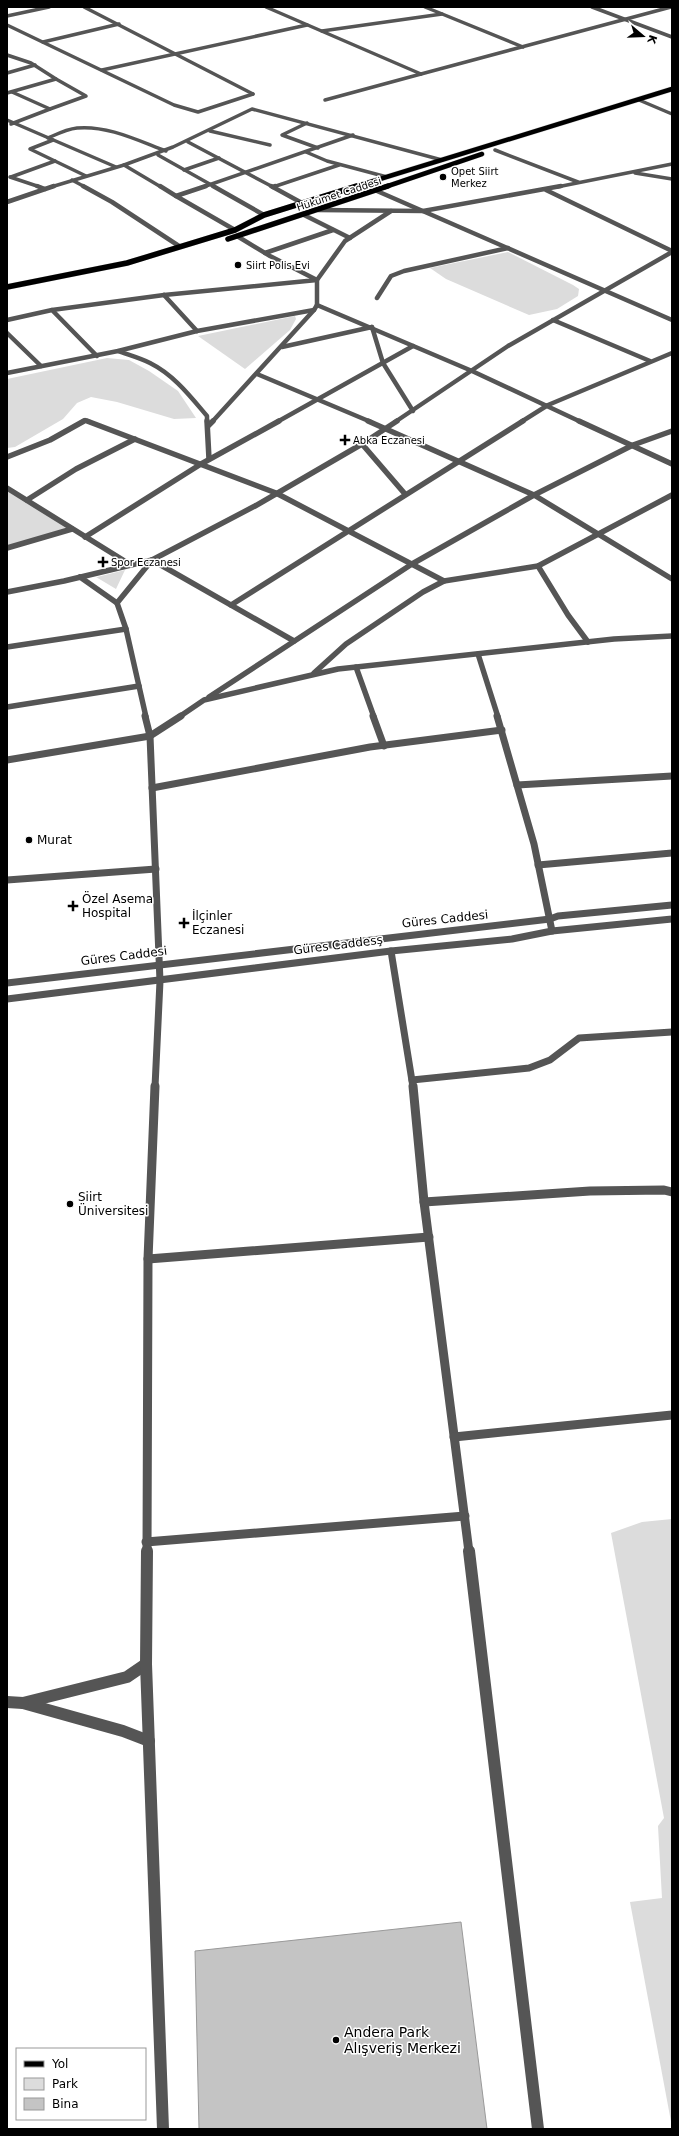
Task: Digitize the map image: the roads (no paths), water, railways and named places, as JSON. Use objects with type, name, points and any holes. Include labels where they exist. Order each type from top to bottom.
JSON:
[{"type":"main road","points":[[7,287],[127,263],[178,246],[235,230],[264,216],[672,90]]},
{"type":"main road","name":"Hükümet Caddesi","points":[[93,277],[237,236],[304,215],[495,150],[672,95]]},
{"type":"main road","points":[[7,293],[57,284]]},
{"type":"street","points":[[7,16],[49,7]]},
{"type":"street","points":[[7,25],[174,105],[198,112],[253,94],[84,7]]},
{"type":"street","points":[[266,7],[421,74]]},
{"type":"street","points":[[425,7],[523,47]]},
{"type":"street","points":[[592,7],[672,37]]},
{"type":"street","points":[[324,100],[671,7]]},
{"type":"street","points":[[321,31],[442,14]]},
{"type":"street","points":[[43,42],[119,24]]},
{"type":"street","points":[[102,70],[307,25]]},
{"type":"street","points":[[7,55],[35,65],[86,96],[7,125]]},
{"type":"street","points":[[7,73],[35,65]]},
{"type":"street","points":[[7,93],[56,79]]},
{"type":"street","points":[[12,92],[50,109]]},
{"type":"street","points":[[639,100],[672,114]]},
{"type":"street","points":[[7,202],[72,180],[158,155],[188,142],[252,109],[442,160]]},
{"type":"street","points":[[7,120],[116,167]]},
{"type":"street","points":[[307,123],[282,135],[318,148]]},
{"type":"street","points":[[48,138],[77,128],[92,129],[146,143],[166,151]]},
{"type":"street","points":[[210,131],[270,145]]},
{"type":"street","points":[[176,196],[353,135]]},
{"type":"street","points":[[53,140],[30,149],[86,176]]},
{"type":"street","points":[[188,142],[302,204]]},
{"type":"street","points":[[495,150],[578,182]]},
{"type":"street","points":[[306,152],[339,165],[387,177]]},
{"type":"street","points":[[158,155],[264,216]]},
{"type":"street","points":[[184,170],[219,158]]},
{"type":"street","points":[[9,176],[55,161]]},
{"type":"street","points":[[318,210],[423,211],[546,190],[578,182],[672,164]]},
{"type":"street","points":[[124,165],[235,230]]},
{"type":"street","points":[[273,187],[339,165]]},
{"type":"street","points":[[630,172],[672,179]]},
{"type":"street","points":[[9,176],[45,189]]},
{"type":"street","points":[[72,180],[112,202],[178,246]]},
{"type":"street","points":[[546,190],[672,251]]},
{"type":"street","points":[[377,191],[672,320]]},
{"type":"street","points":[[208,426],[314,310],[318,280],[345,241],[391,211],[406,204]]},
{"type":"street","points":[[304,215],[350,238]]},
{"type":"street","points":[[265,253],[333,230]]},
{"type":"street","points":[[237,236],[265,253],[318,280]]},
{"type":"street","points":[[377,298],[391,276],[404,271],[508,248]]},
{"type":"street","points":[[7,592],[152,560],[276,493],[362,444],[472,371],[553,320],[672,251]]},
{"type":"street","points":[[7,320],[52,310],[164,295],[318,280]]},
{"type":"street","points":[[164,295],[197,331]]},
{"type":"street","points":[[316,304],[372,327],[548,405],[672,464]]},
{"type":"street","points":[[52,310],[97,356]]},
{"type":"street","points":[[7,373],[97,356],[197,331],[314,310]]},
{"type":"street","points":[[553,320],[650,361]]},
{"type":"street","points":[[282,346],[372,327]]},
{"type":"street","points":[[372,327],[383,363],[413,411]]},
{"type":"street","points":[[7,333],[41,366]]},
{"type":"street","points":[[85,537],[209,459],[413,346]]},
{"type":"street","points":[[118,351],[150,363],[165,372],[184,388],[207,416],[209,459]]},
{"type":"street","points":[[231,605],[347,530],[548,405],[672,353]]},
{"type":"street","points":[[257,374],[386,428],[534,495],[672,579]]},
{"type":"street","points":[[7,457],[50,440],[85,420],[276,493],[444,581]]},
{"type":"street","points":[[7,760],[150,736],[412,564],[534,495],[634,445],[672,431]]},
{"type":"street","points":[[27,500],[76,469],[135,439]]},
{"type":"street","points":[[362,444],[405,494]]},
{"type":"street","points":[[7,488],[131,565]]},
{"type":"street","points":[[314,673],[346,644],[423,592],[444,581],[538,566],[672,495]]},
{"type":"street","points":[[7,548],[72,529]]},
{"type":"street","points":[[117,603],[152,560]]},
{"type":"street","points":[[152,560],[294,641]]},
{"type":"street","points":[[538,566],[568,615],[588,642]]},
{"type":"street","points":[[80,577],[117,603],[126,629],[150,736],[160,981],[148,1259],[146,1664],[163,2129]]},
{"type":"street","points":[[7,647],[126,629]]},
{"type":"street","points":[[204,700],[314,673],[356,667],[588,642],[672,636]]},
{"type":"street","points":[[478,654],[502,730],[517,785],[538,865],[552,931]]},
{"type":"street","points":[[356,667],[384,746]]},
{"type":"street","points":[[7,707],[139,686]]},
{"type":"street","points":[[152,788],[455,734],[502,730]]},
{"type":"street","points":[[517,785],[672,776]]},
{"type":"street","points":[[538,865],[672,853]]},
{"type":"street","points":[[7,880],[156,869]]},
{"type":"street","name":"Güres Caddesi","points":[[7,983],[550,919],[558,916],[672,905]]},
{"type":"street","name":"Güres Caddesş","points":[[7,999],[391,951],[512,939],[552,931],[672,919]]},
{"type":"street","points":[[391,951],[412,1080],[424,1202],[465,1516],[538,2129]]},
{"type":"street","points":[[412,1080],[529,1068],[550,1060],[579,1038],[672,1032]]},
{"type":"street","points":[[424,1202],[590,1192],[664,1190],[672,1192]]},
{"type":"street","points":[[148,1259],[429,1237]]},
{"type":"street","points":[[454,1437],[672,1415]]},
{"type":"street","points":[[146,1542],[465,1516]]},
{"type":"street","points":[[23,1703],[127,1677],[146,1664]]},
{"type":"street","points":[[7,1702],[23,1703],[122,1730],[149,1741]]},
{"type":"place","name":"Opet Siirt Merkez","points":[[443,177]]},
{"type":"place","name":"Siirt Polis Evi","points":[[238,265]]},
{"type":"place","name":"Abka Eczanesi","points":[[345,440]]},
{"type":"place","name":"Spor Eczanesi","points":[[103,562]]},
{"type":"place","name":"Murat","points":[[29,840]]},
{"type":"place","name":"Özel Asema Hospital","points":[[73,906]]},
{"type":"place","name":"İlçinler Eczanesi","points":[[184,923]]},
{"type":"place","name":"Siirt Üniversitesi","points":[[70,1204]]},
{"type":"place","name":"Andera Park Alışveriş Merkezi","points":[[336,2040]]}]
